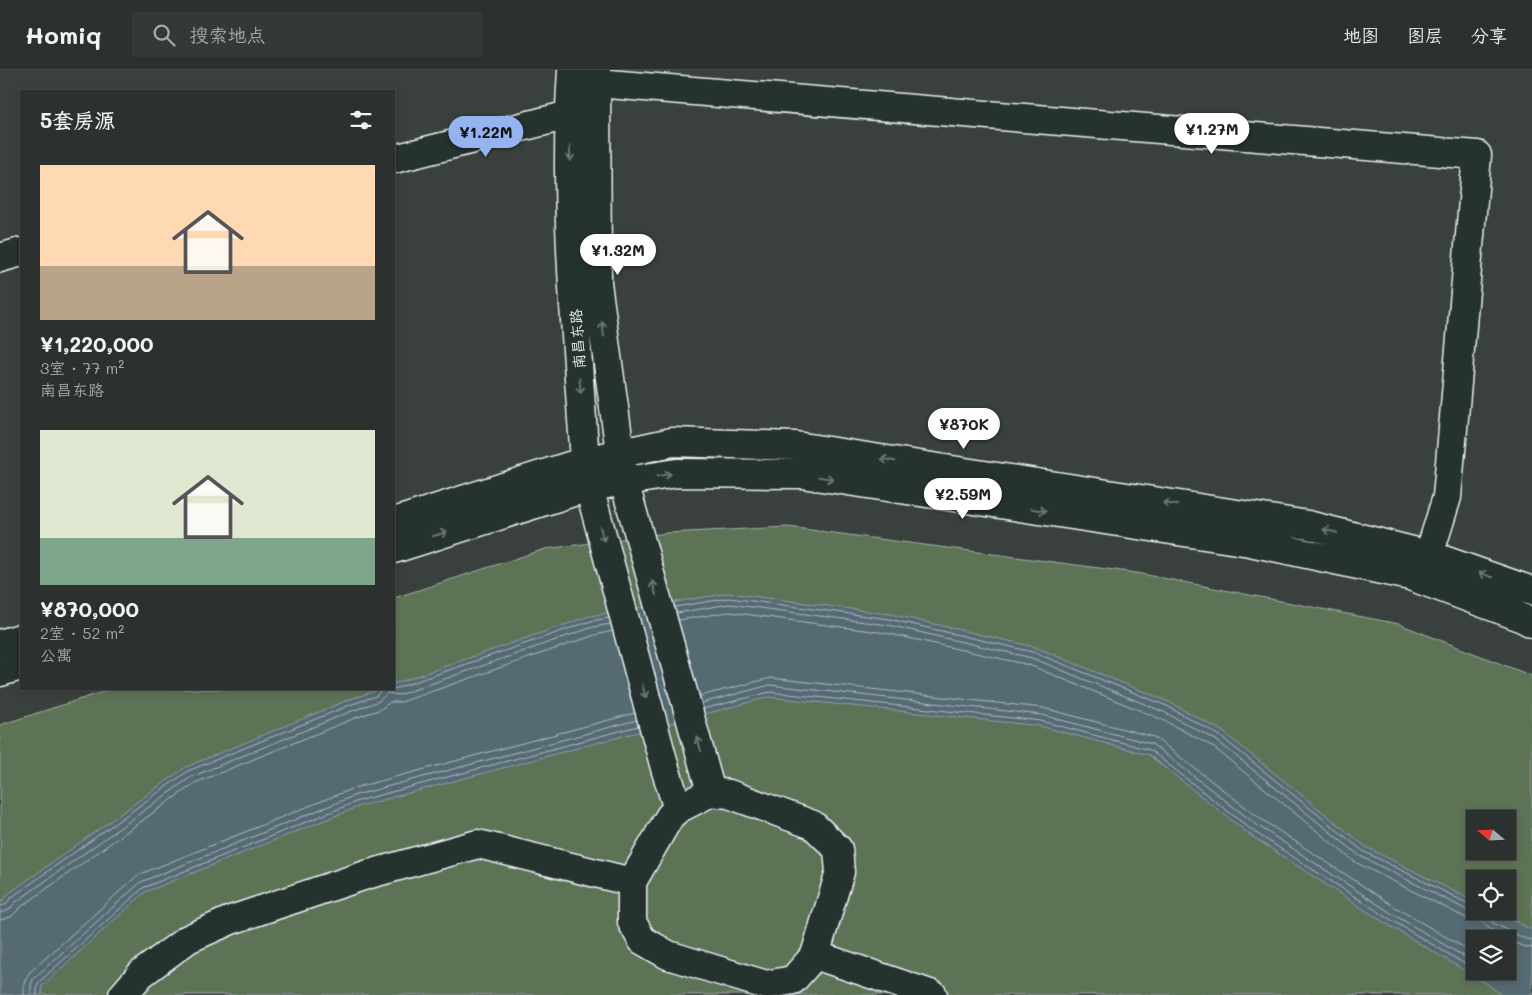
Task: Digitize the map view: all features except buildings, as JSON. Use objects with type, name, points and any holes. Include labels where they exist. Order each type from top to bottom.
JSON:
[{"type":"street","name":"南昌东路","points":[[572,70],[569,115],[572,277],[587,474],[665,768],[678,809]]},
{"type":"street","points":[[711,792],[624,481],[597,283],[596,76],[1477,156],[1447,496],[1430,555]]},
{"type":"street","points":[[395,159],[569,115]]},
{"type":"street","points":[[0,258],[20,252]]},
{"type":"street","points":[[395,549],[587,474],[620,453],[672,442],[796,446],[1308,525],[1430,555],[1532,592]]},
{"type":"street","points":[[395,522],[587,474],[624,481],[677,473],[802,474],[1250,542],[1410,576],[1532,623]]},
{"type":"street","points":[[0,644],[20,638]]},
{"type":"street","points":[[0,672],[20,666]]},
{"type":"street","points":[[711,792],[729,794],[813,825],[838,849],[840,872],[815,955],[793,980],[766,985],[668,955],[642,940],[632,922],[632,882],[670,816],[678,809],[711,792]]},
{"type":"street","points":[[122,995],[141,974],[188,939],[231,920],[366,875],[478,844],[632,882]]},
{"type":"street","points":[[815,955],[933,995]]},
{"type":"green space","points":[[788,527],[1137,573],[1399,624],[1532,676],[1532,995],[0,995],[0,725],[109,690],[395,690],[395,598],[545,549],[667,533]]},
{"type":"water","points":[[729,593],[890,614],[1035,647],[1169,702],[1222,731],[1366,847],[1466,897],[1466,920],[1512,920],[1532,930],[1532,995],[1501,995],[1481,980],[1516,980],[1516,930],[1466,930],[1466,971],[1385,923],[1250,835],[1149,755],[1040,726],[769,697],[360,806],[145,892],[42,986],[42,995],[0,995],[0,904],[8,894],[186,767],[348,700],[378,690],[395,690],[395,684],[590,616]]}]
